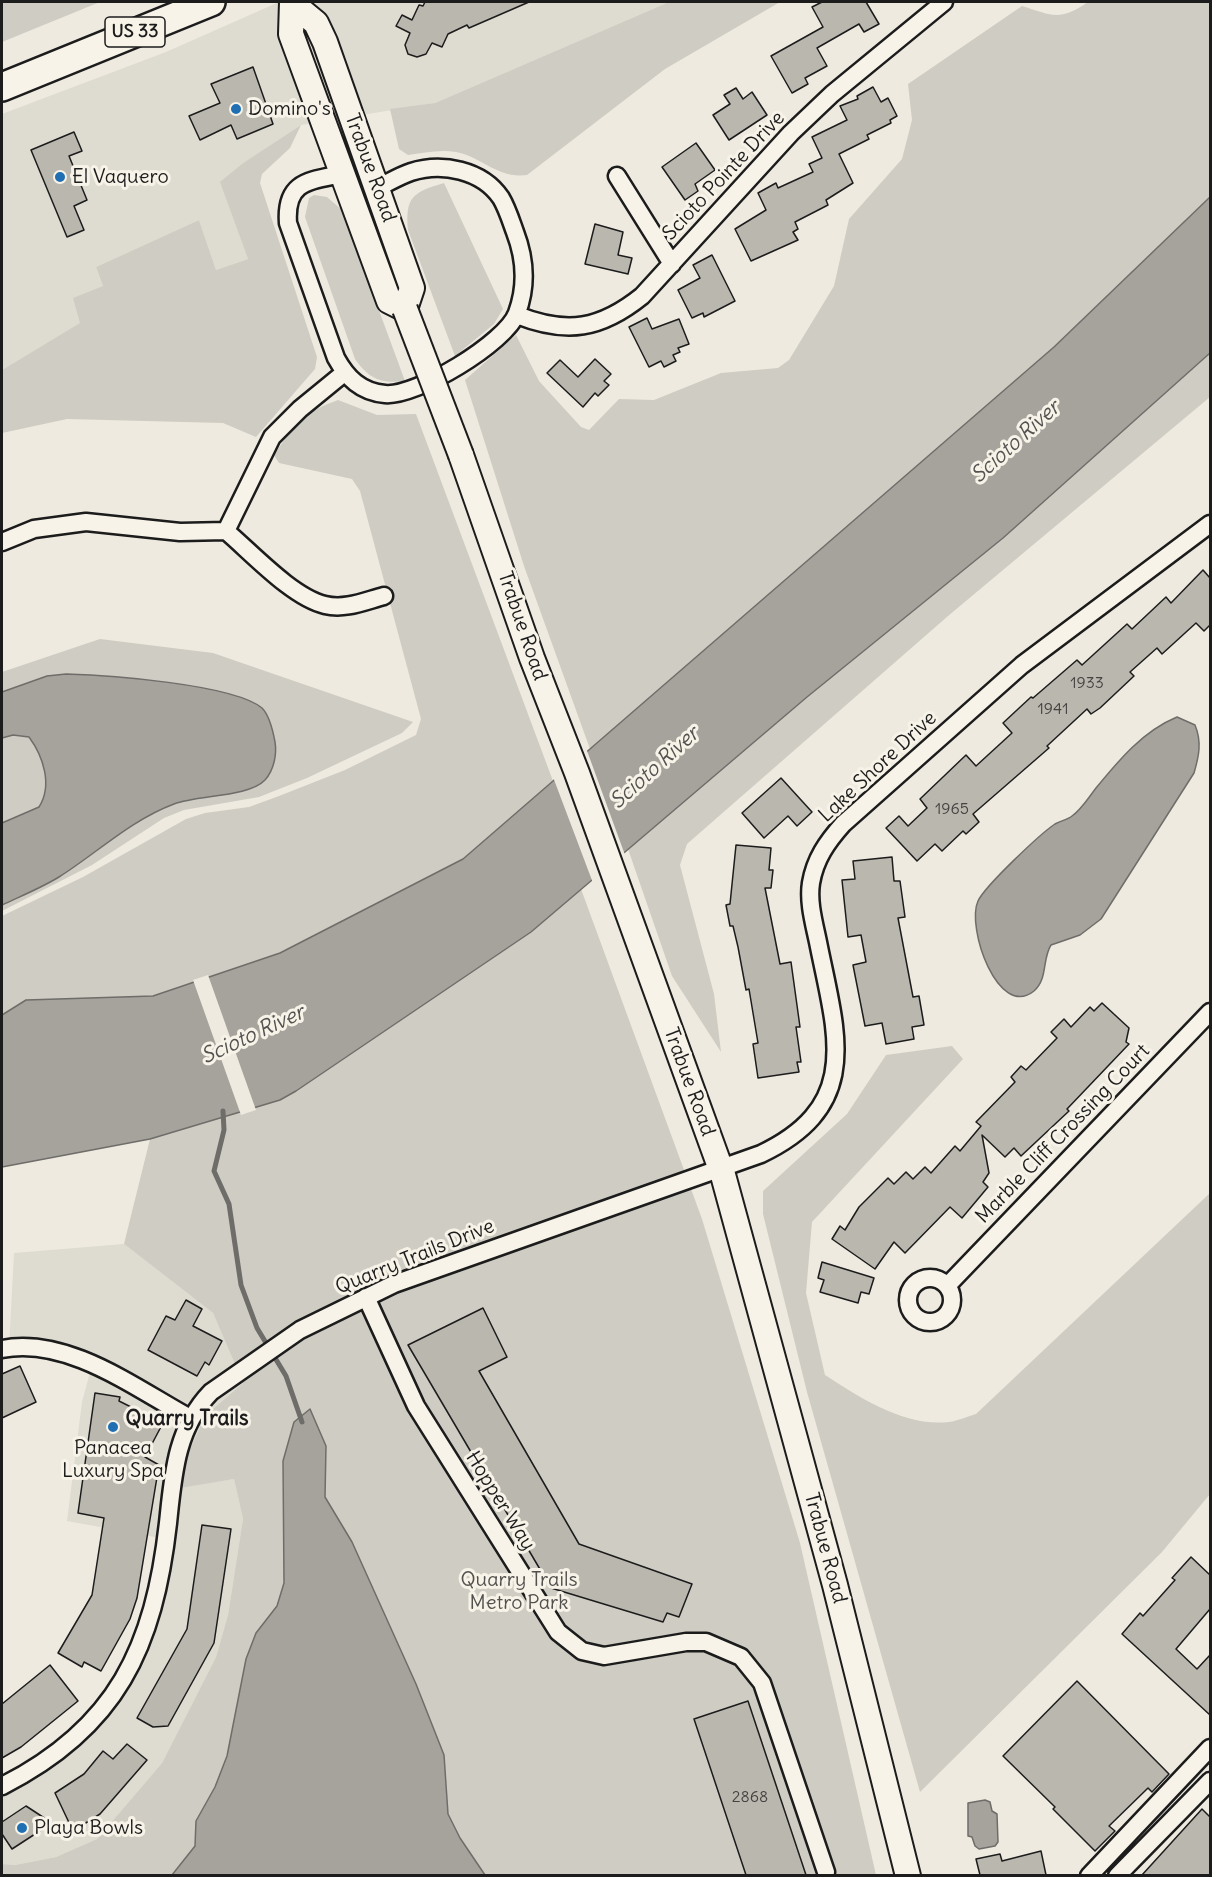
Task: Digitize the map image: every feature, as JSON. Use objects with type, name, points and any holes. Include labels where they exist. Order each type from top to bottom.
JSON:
[{"type":"main road","name":"US 33","points":[[2,87],[211,2]]},
{"type":"main road","name":"Trabue Road","points":[[292,3],[291,34],[342,174],[389,301],[405,309]]},
{"type":"main road","name":"Trabue Road","points":[[292,3],[316,23],[325,42],[412,288],[405,309],[461,455],[532,658],[721,1168],[835,1585],[909,1875]]},
{"type":"street","name":"Scioto Pointe Drive","points":[[517,315],[533,321],[578,328],[598,323],[621,313],[672,264],[791,133],[832,94],[944,2]]},
{"type":"street","points":[[342,174],[306,182],[293,192],[287,207],[288,223],[336,358],[344,373],[363,389],[386,395],[410,389],[461,365],[487,348],[517,315],[524,272],[522,250],[502,200],[492,187],[479,178],[449,168],[411,172],[377,188]]},
{"type":"street","points":[[617,176],[672,264]]},
{"type":"street","points":[[226,531],[272,436],[300,409],[344,373]]},
{"type":"street","points":[[2,542],[34,530],[86,522],[180,532],[226,531],[309,599],[326,605],[347,606],[384,596]]},
{"type":"street","name":"Lake Shore Drive","points":[[721,1168],[761,1155],[795,1137],[814,1118],[828,1094],[835,1069],[835,1028],[810,897],[814,870],[824,846],[843,824],[1022,665],[1210,524]]},
{"type":"street","name":"Marble Cliff Crossing Court","points":[[947,1286],[1210,1012]]},
{"type":"street","name":"Quarry Trails Drive","points":[[2,1786],[27,1773],[73,1740],[104,1707],[135,1656],[156,1602],[179,1444],[190,1418],[211,1392],[242,1368],[300,1330],[366,1297],[416,1276],[721,1168]]},
{"type":"street","name":"Hopper Way","points":[[366,1297],[416,1406],[558,1632],[582,1652],[604,1656],[686,1642],[706,1642],[741,1657],[762,1683],[826,1872]]},
{"type":"street","points":[[2,1349],[42,1348],[78,1357],[190,1418]]},
{"type":"street","points":[[1089,1875],[1210,1748]]},
{"type":"street","points":[[1117,1875],[1210,1781]]},
{"type":"shaded area","points":[[279,2],[669,2],[435,103],[301,125],[243,163],[221,182],[248,259],[216,270],[199,220],[96,267],[103,286],[81,323],[2,370],[2,114],[166,52]]},
{"type":"shaded area","points":[[124,1244],[213,1313],[243,1383],[206,1415],[180,1487],[234,1479],[243,1519],[228,1615],[216,1657],[162,1763],[97,1839],[56,1857],[15,1865],[2,1864],[2,1786],[27,1773],[121,1683],[166,1539],[67,1521],[82,1402],[92,1365],[9,1348],[14,1253]]},
{"type":"green space","points":[[2,2],[100,2],[2,42]]},
{"type":"green space","points":[[669,2],[780,2],[665,69],[527,175],[507,174],[456,152],[438,151],[408,155],[399,149],[390,109],[435,103]]},
{"type":"green space","points":[[1088,2],[1210,2],[1210,197],[1054,347],[590,749],[524,566],[465,380],[516,335],[539,381],[581,427],[589,430],[619,399],[654,400],[721,373],[778,368],[789,360],[834,286],[849,219],[902,159],[912,120],[908,84],[1022,6],[1056,15],[1070,12]]},
{"type":"green space","points":[[301,125],[290,148],[262,174],[260,183],[317,357],[315,369],[256,437],[223,423],[67,419],[2,433],[2,370],[80,323],[73,298],[103,286],[96,267],[199,220],[216,270],[248,259],[220,182],[243,163]]},
{"type":"green space","points":[[444,183],[503,309],[494,324],[455,356],[408,230],[407,219],[410,203],[418,193]]},
{"type":"green space","points":[[314,195],[327,197],[342,210],[405,381],[389,382],[376,379],[355,359],[305,217],[309,198]]},
{"type":"green space","points":[[1210,353],[1210,397],[948,616],[687,844],[680,865],[714,994],[721,1052],[672,976],[628,849],[807,697],[1003,538]]},
{"type":"green space","points":[[338,400],[377,415],[416,414],[553,781],[463,859],[280,953],[153,996],[26,1000],[2,1015],[2,916],[83,877],[186,819],[205,813],[249,807],[345,770],[416,735],[421,719],[360,491],[352,479],[279,463],[274,455],[300,421],[316,410]]},
{"type":"green space","points":[[100,639],[213,653],[413,722],[402,733],[307,778],[259,797],[184,810],[164,818],[92,865],[2,911],[2,672]]},
{"type":"green space","name":"Quarry Trails Metro Park","points":[[581,889],[702,1219],[800,1543],[876,1875],[2,1876],[2,1864],[15,1865],[56,1857],[97,1839],[162,1763],[216,1657],[228,1615],[243,1519],[234,1479],[180,1488],[185,1460],[206,1415],[243,1383],[213,1313],[124,1244],[150,1139],[280,1100],[296,1091],[531,932]]},
{"type":"green space","points":[[952,1046],[963,1059],[812,1222],[806,1293],[825,1375],[884,1409],[916,1420],[949,1422],[976,1414],[1210,1193],[1210,1494],[1162,1552],[920,1792],[807,1392],[763,1214],[763,1191],[847,1114],[886,1055]]},
{"type":"water","name":"Scioto River","points":[[1210,197],[1210,353],[1003,538],[807,697],[531,932],[280,1100],[150,1139],[2,1167],[2,1015],[26,1000],[153,996],[280,953],[463,859],[1054,347]]},
{"type":"water","points":[[66,674],[168,682],[225,693],[247,700],[262,708],[269,719],[275,742],[274,762],[271,772],[257,786],[236,793],[184,801],[158,811],[129,828],[59,877],[2,905],[2,823],[39,807],[46,780],[42,762],[29,737],[13,735],[2,738],[2,692],[47,676]]},
{"type":"water","points":[[1177,717],[1195,725],[1197,731],[1199,749],[1194,773],[1101,919],[1080,935],[1051,945],[1041,981],[1034,991],[1021,997],[1008,993],[997,982],[981,949],[975,914],[978,901],[1001,873],[1038,838],[1055,824],[1079,810],[1132,747],[1153,730]]},
{"type":"water","points":[[310,1409],[326,1446],[325,1497],[352,1542],[416,1684],[444,1755],[448,1814],[460,1838],[485,1875],[172,1875],[195,1846],[196,1821],[215,1787],[227,1756],[246,1659],[256,1633],[277,1606],[284,1583],[283,1461],[294,1422]]},
{"type":"water","points":[[985,1800],[990,1802],[992,1811],[997,1814],[998,1842],[995,1846],[979,1849],[975,1846],[972,1837],[968,1836],[968,1803]]},
{"type":"pier","points":[[586,748],[625,855],[593,883],[553,777]]},
{"type":"pier","points":[[208,975],[256,1110],[241,1115],[193,980]]},
{"type":"building","points":[[425,2],[529,2],[469,28],[467,25],[448,34],[442,47],[432,43],[426,54],[417,57],[408,54],[405,45],[410,33],[396,26],[402,15],[412,20],[419,5],[423,6]]},
{"type":"building","points":[[822,2],[866,2],[879,24],[864,32],[859,24],[817,48],[827,66],[805,78],[808,84],[792,93],[771,56],[823,27],[812,7]]},
{"type":"building","name":"Domino's","points":[[253,67],[273,124],[237,139],[231,125],[200,140],[189,116],[220,103],[211,84]]},
{"type":"building","points":[[873,87],[881,102],[888,98],[897,116],[890,120],[891,123],[867,135],[869,139],[839,154],[853,183],[826,200],[828,205],[795,222],[798,229],[793,232],[798,240],[751,261],[735,229],[766,210],[758,193],[776,183],[778,188],[813,172],[809,164],[822,158],[812,137],[847,120],[840,106],[858,99],[857,96]]},
{"type":"building","points":[[736,88],[743,99],[752,92],[767,115],[729,140],[713,115],[730,104],[724,95]]},
{"type":"building","name":"El Vaquero","points":[[74,132],[82,151],[69,156],[87,200],[74,206],[84,230],[67,237],[31,150]]},
{"type":"building","points":[[696,143],[715,170],[695,184],[698,191],[685,200],[662,167]]},
{"type":"building","points":[[595,224],[623,232],[618,255],[632,258],[628,274],[585,264]]},
{"type":"building","points":[[712,255],[735,301],[704,317],[703,313],[692,318],[678,290],[700,278],[693,265]]},
{"type":"building","points":[[647,318],[652,329],[679,319],[689,344],[678,348],[680,352],[673,355],[676,361],[664,367],[661,361],[649,367],[629,327]]},
{"type":"building","points":[[595,359],[611,374],[604,381],[609,385],[598,396],[595,393],[583,407],[547,373],[560,360],[578,377]]},
{"type":"building","points":[[1203,570],[1210,578],[1210,625],[1204,631],[1196,623],[1162,654],[1157,648],[1130,672],[1134,676],[1100,708],[1091,714],[1087,709],[1047,746],[1049,748],[973,814],[979,822],[966,834],[963,831],[942,851],[935,844],[917,861],[886,828],[899,816],[908,826],[927,808],[920,799],[966,755],[976,766],[1012,733],[1003,723],[1031,697],[1033,698],[1077,660],[1082,665],[1127,624],[1132,629],[1166,597],[1171,603]]},
{"type":"building","points":[[781,778],[812,812],[797,826],[788,816],[764,838],[742,813]]},
{"type":"building","points":[[736,845],[771,848],[769,870],[773,870],[771,888],[765,888],[780,964],[791,962],[800,1027],[796,1027],[801,1062],[797,1062],[799,1072],[758,1078],[753,1044],[758,1043],[749,989],[746,990],[738,947],[733,926],[730,926],[726,905],[730,904]]},
{"type":"building","points":[[892,857],[894,881],[900,881],[905,917],[898,918],[913,997],[919,996],[924,1025],[912,1027],[914,1039],[886,1044],[882,1023],[865,1026],[853,965],[866,962],[861,935],[848,937],[842,880],[855,879],[853,861]]},
{"type":"building","points":[[1102,1003],[1129,1028],[1126,1042],[1129,1044],[1067,1109],[1069,1111],[1021,1156],[1014,1148],[1005,1157],[982,1135],[989,1173],[983,1182],[988,1187],[962,1218],[950,1207],[905,1253],[894,1242],[875,1269],[832,1239],[840,1226],[845,1230],[859,1207],[888,1178],[894,1184],[906,1172],[913,1179],[925,1167],[931,1173],[955,1146],[960,1151],[981,1126],[976,1122],[1015,1082],[1011,1077],[1021,1066],[1026,1070],[1057,1038],[1051,1032],[1064,1019],[1071,1027],[1090,1007],[1094,1011]]},
{"type":"building","points":[[822,1262],[874,1278],[869,1294],[861,1292],[858,1303],[820,1292],[824,1280],[818,1278]]},
{"type":"building","points":[[186,1300],[202,1309],[193,1326],[222,1341],[209,1365],[205,1362],[197,1376],[148,1350],[166,1316],[175,1320]]},
{"type":"building","points":[[483,1308],[507,1357],[479,1371],[579,1544],[692,1584],[679,1617],[667,1613],[663,1622],[551,1588],[408,1345]]},
{"type":"building","points":[[20,1366],[36,1402],[2,1418],[2,1374]]},
{"type":"building","points":[[95,1393],[120,1397],[119,1401],[163,1423],[145,1457],[159,1465],[137,1598],[130,1619],[101,1671],[84,1662],[82,1667],[58,1653],[92,1595],[104,1518],[78,1513]]},
{"type":"building","points":[[202,1525],[231,1529],[214,1643],[168,1726],[153,1727],[137,1718],[187,1629]]},
{"type":"building","points":[[1191,1557],[1210,1575],[1210,1609],[1176,1649],[1197,1669],[1210,1655],[1210,1715],[1122,1634],[1140,1613],[1143,1616],[1175,1580],[1172,1578]]},
{"type":"building","points":[[50,1665],[78,1701],[21,1747],[2,1758],[2,1704]]},
{"type":"building","points":[[1077,1681],[1169,1774],[1152,1792],[1148,1788],[1109,1826],[1115,1831],[1095,1851],[1053,1809],[1055,1807],[1003,1756]]},
{"type":"building","points":[[748,1701],[806,1875],[746,1875],[694,1719]]},
{"type":"building","points":[[127,1744],[147,1760],[100,1814],[73,1831],[55,1793],[84,1774],[103,1751],[113,1759]]},
{"type":"building","name":"Playa Bowls","points":[[26,1806],[52,1823],[12,1849],[2,1834],[2,1822]]},
{"type":"building","points":[[1202,1809],[1210,1817],[1210,1875],[1142,1875]]},
{"type":"building","points":[[1041,1851],[1046,1875],[980,1875],[976,1859],[1000,1854],[1002,1861]]},
{"type":"waterway","points":[[223,1111],[224,1130],[214,1171],[229,1204],[241,1285],[257,1328],[286,1376],[302,1422]]},
{"type":"place","name":"Domino's","points":[[236,109]]},
{"type":"place","name":"El Vaquero","points":[[60,177]]},
{"type":"place","name":"Panacea Luxury Spa","points":[[113,1427]]},
{"type":"place","name":"Playa Bowls","points":[[22,1828]]},
{"type":"district","name":"Quarry Trails","points":[[187,1419]]}]
